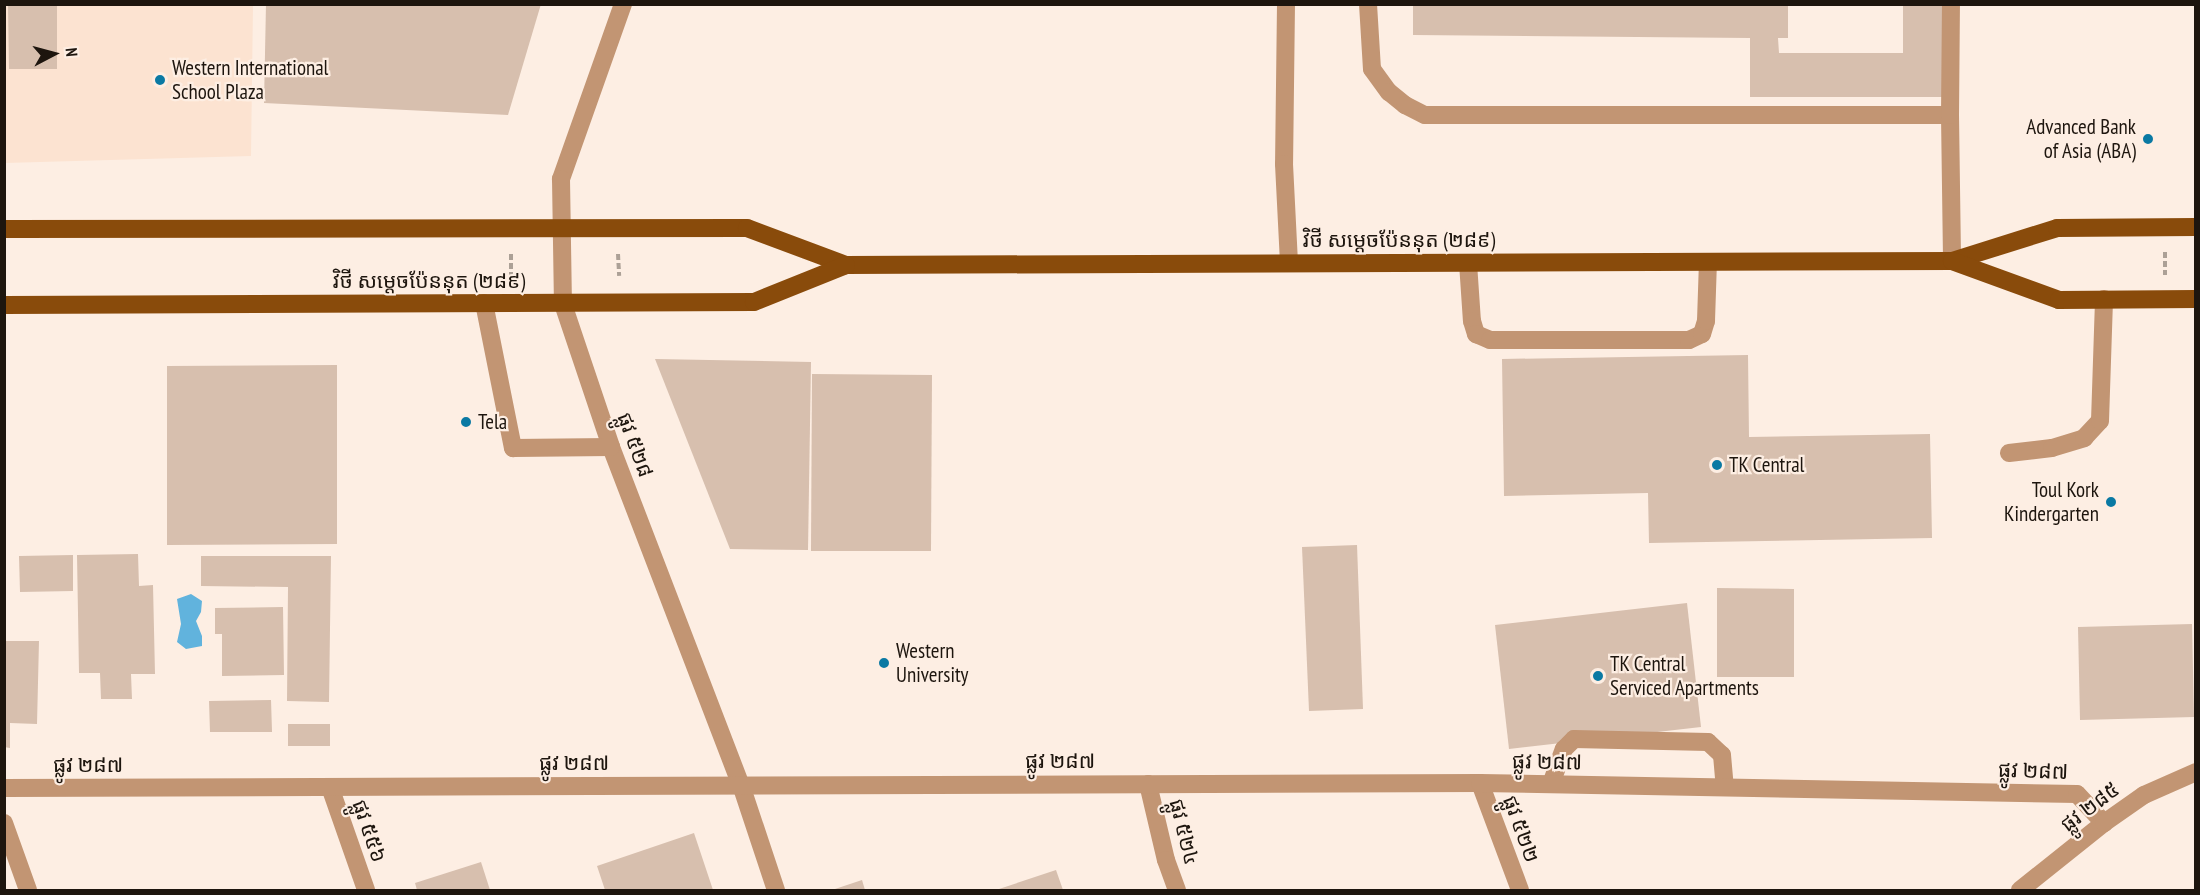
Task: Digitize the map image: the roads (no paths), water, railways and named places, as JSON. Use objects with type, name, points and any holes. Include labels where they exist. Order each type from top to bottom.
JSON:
[{"type":"main road","name":"វិថី សម្តេចប៉ែននុត (២៨៩)","points":[[4,230],[747,228],[846,265],[1952,261],[2057,228],[2196,227]]},
{"type":"main road","name":"វិថី សម្តេចប៉ែននុត (២៨៩)","points":[[1952,261],[2059,300],[2196,299]]},
{"type":"main road","name":"វិថី សម្តេចប៉ែននុត (២៨៩)","points":[[4,304],[753,302],[846,265]]},
{"type":"street","name":"ផ្លូវ ៥២៨","points":[[623,4],[561,179],[563,304],[611,447],[741,785],[776,891]]},
{"type":"street","points":[[1286,4],[1284,164],[1288,263]]},
{"type":"street","points":[[1368,4],[1372,69],[1397,98],[1425,115],[1950,115]]},
{"type":"street","points":[[1951,4],[1952,261]]},
{"type":"street","points":[[1468,263],[1472,321],[1476,334],[1490,340],[1689,340],[1702,334],[1706,321],[1708,261]]},
{"type":"street","points":[[2009,453],[2052,448],[2084,438],[2100,421],[2104,299]]},
{"type":"street","points":[[483,303],[513,448],[611,447]]},
{"type":"street","points":[[1551,784],[1564,749],[1574,739],[1708,742],[1722,755],[1725,788]]},
{"type":"street","name":"ផ្លូវ ២៨៥","points":[[2020,891],[2104,822],[2144,795],[2196,772]]},
{"type":"street","name":"ផ្លូវ ២៨៧","points":[[4,788],[1149,783],[1551,784],[2077,794],[2104,822]]},
{"type":"street","name":"ផ្លូវ ៥២៤","points":[[1149,783],[1166,860],[1177,891]]},
{"type":"street","name":"ផ្លូវ ៥២២","points":[[1480,783],[1520,891]]},
{"type":"street","name":"ផ្លូវ ៥៥៦","points":[[330,787],[366,891]]},
{"type":"street","points":[[4,823],[28,891]]},
{"type":"water","points":[[191,594],[202,601],[201,612],[196,621],[202,636],[202,646],[186,649],[177,642],[181,624],[177,599]]},
{"type":"place","name":"Western International School Plaza","points":[[160,80]]},
{"type":"place","name":"Advanced Bank of Asia (ABA)","points":[[2148,139]]},
{"type":"place","name":"Tela","points":[[466,422]]},
{"type":"place","name":"TK Central","points":[[1717,465]]},
{"type":"place","name":"Toul Kork Kindergarten","points":[[2111,502]]},
{"type":"place","name":"Western University","points":[[884,663]]},
{"type":"place","name":"TK Central Serviced Apartments","points":[[1598,676]]}]
